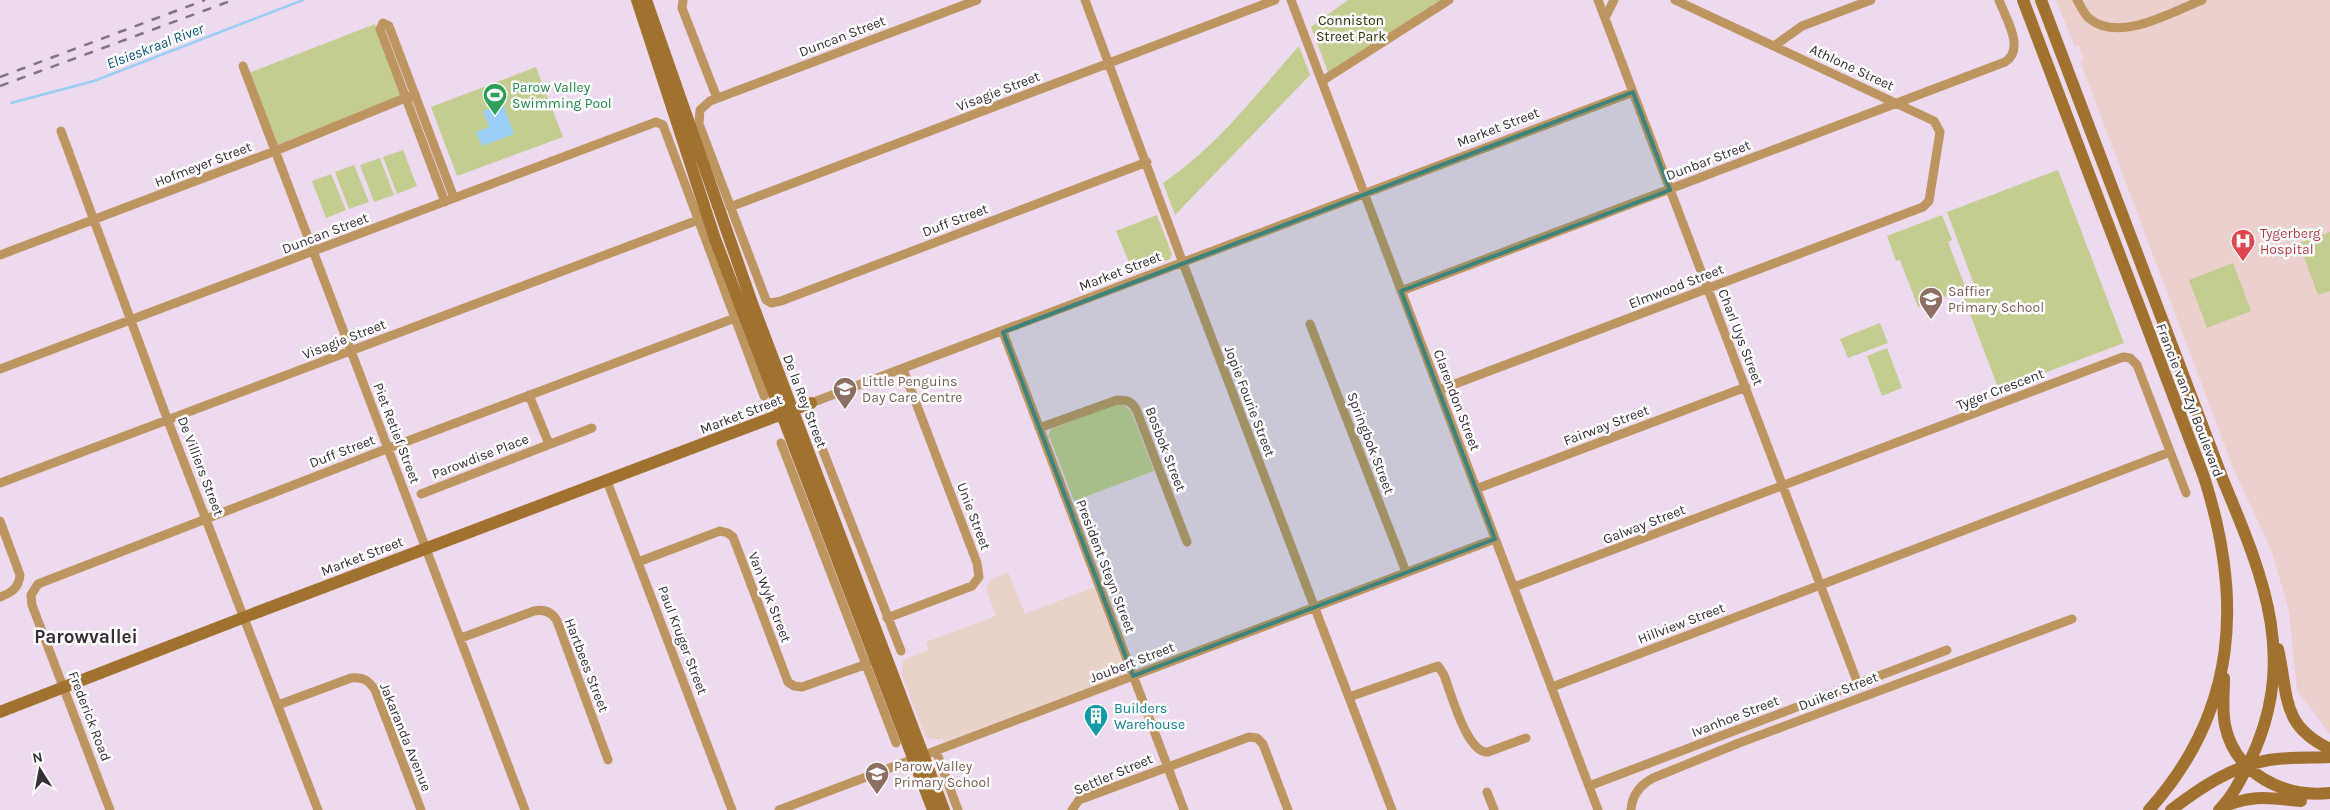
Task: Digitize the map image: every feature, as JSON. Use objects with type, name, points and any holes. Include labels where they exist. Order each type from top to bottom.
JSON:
[{"type":"main road","name":"De la Rey Street","points":[[637,0],[715,240],[787,412],[919,758],[944,810]]},
{"type":"main road","name":"De la Rey Street","points":[[646,0],[749,294],[787,412]]},
{"type":"main road","name":"Francie van Zyl Boulevard","points":[[2023,0],[2211,500],[2220,539],[2228,616],[2223,668],[2199,737],[2179,772],[2148,810]]},
{"type":"main road","name":"Francie van Zyl Boulevard","points":[[2041,0],[2223,480],[2253,553],[2272,620],[2274,669],[2271,705],[2257,748],[2240,783],[2221,808]]},
{"type":"main road","name":"Market Street","points":[[0,712],[244,617],[811,403]]},
{"type":"main road","points":[[2272,620],[2283,670],[2287,700],[2292,715],[2304,734],[2330,749]]},
{"type":"main road","points":[[2223,668],[2224,724],[2237,755],[2248,766],[2279,788],[2303,794],[2330,793]]},
{"type":"main road","points":[[2171,810],[2216,778],[2248,766],[2267,760],[2330,757]]},
{"type":"main road","name":"De la Rey Street","points":[[919,758],[933,810]]},
{"type":"main road","points":[[2221,808],[2252,798],[2270,797],[2318,802],[2330,800]]},
{"type":"street","points":[[683,0],[682,8],[717,98],[702,106],[698,120],[730,207]]},
{"type":"street","name":"Duncan Street","points":[[717,98],[977,0]]},
{"type":"street","name":"Jopie Fourie Street","points":[[1085,0],[1147,162],[1183,263],[1392,810]]},
{"type":"street","name":"Visagie Street","points":[[730,207],[1276,0]]},
{"type":"street","name":"Clarendon Street","points":[[1291,0],[1598,810]]},
{"type":"street","points":[[1322,81],[1448,0]]},
{"type":"street","name":"Charl Uys Street","points":[[1598,0],[1858,684]]},
{"type":"street","points":[[1605,18],[1614,0]]},
{"type":"street","name":"Athlone Street","points":[[1675,0],[1934,121],[1939,128],[1931,196],[1929,201],[1922,207]]},
{"type":"street","points":[[1774,46],[1796,29],[1871,0]]},
{"type":"street","name":"Dunbar Street","points":[[1401,291],[2006,62],[2013,55],[2016,46],[1999,0]]},
{"type":"street","points":[[2077,0],[2089,19],[2105,28],[2130,28],[2202,0]]},
{"type":"street","points":[[411,96],[380,29],[384,23],[389,26],[411,96],[450,200]]},
{"type":"street","name":"Piet Retief Street","points":[[242,66],[389,448],[525,810]]},
{"type":"street","name":"Market Street","points":[[811,403],[1003,332],[1633,92]]},
{"type":"street","name":"Hofmeyer Street","points":[[0,255],[275,151],[411,96]]},
{"type":"street","name":"Duncan Street","points":[[0,369],[653,123],[659,122],[663,125],[698,220]]},
{"type":"street","name":"De Villiers Street","points":[[61,131],[168,420],[318,810]]},
{"type":"street","name":"Duff Street","points":[[730,207],[765,298],[769,302],[774,303],[1147,162]]},
{"type":"street","name":"Elmwood Street","points":[[1439,390],[1922,207]]},
{"type":"street","points":[[698,220],[764,396]]},
{"type":"street","name":"Visagie Street","points":[[0,483],[698,220]]},
{"type":"street","name":"Duff Street","points":[[32,605],[33,590],[41,582],[389,448],[735,318]]},
{"type":"street","name":"Springbok Street","points":[[1310,324],[1406,572]]},
{"type":"street","name":"President Steyn Street","points":[[1003,332],[1184,810]]},
{"type":"street","name":"Tyger Crescent","points":[[1783,486],[2123,357],[2130,358],[2137,365],[2186,493]]},
{"type":"street","name":"Unie Street","points":[[887,618],[972,586],[979,577],[977,563],[903,369]]},
{"type":"street","name":"Fairway Street","points":[[1476,489],[1746,387]]},
{"type":"street","name":"Parowdise Place","points":[[529,396],[549,444]]},
{"type":"street","name":"Bosbok Street","points":[[1039,428],[1117,400],[1125,400],[1132,403],[1136,409],[1187,542]]},
{"type":"street","name":"De la Rey Street","points":[[814,425],[900,651]]},
{"type":"street","name":"Parowdise Place","points":[[422,494],[592,428]]},
{"type":"street","points":[[781,443],[896,743]]},
{"type":"street","points":[[1821,585],[2170,452]]},
{"type":"street","name":"Paul Kruger Street","points":[[606,481],[732,810]]},
{"type":"street","name":"Galway Street","points":[[1514,587],[1783,486]]},
{"type":"street","points":[[0,520],[19,572],[17,587],[10,593],[0,597]]},
{"type":"street","name":"Van Wyk Street","points":[[638,562],[720,531],[728,533],[733,537],[788,682],[794,686],[802,687],[866,664]]},
{"type":"street","name":"Joubert Street","points":[[779,810],[1495,539]]},
{"type":"street","name":"Hillview Street","points":[[1552,688],[1821,585]]},
{"type":"street","name":"Frederick Road","points":[[32,605],[110,810]]},
{"type":"street","name":"Hartbees Street","points":[[461,638],[534,611],[543,610],[551,614],[557,622],[608,760]]},
{"type":"street","name":"Duiker Street","points":[[1631,810],[1636,793],[1653,778],[1739,743],[2072,619]]},
{"type":"street","name":"Ivanhoe Street","points":[[1589,786],[1947,650]]},
{"type":"street","points":[[1349,697],[1438,666],[1444,675],[1468,738],[1478,750],[1482,753],[1488,752],[1526,738]]},
{"type":"street","name":"Jakaranda Avenue","points":[[278,706],[351,678],[361,677],[368,681],[375,690],[421,810]]},
{"type":"street","name":"Settler Street","points":[[1072,810],[1080,800],[1245,737],[1257,738],[1263,744],[1288,810]]},
{"type":"street","points":[[936,751],[958,810]]},
{"type":"street","points":[[1487,792],[1494,810]]},
{"type":"highlighted area","points":[[1633,92],[1670,190],[1401,291],[1495,539],[1133,676],[1003,332]]},
{"type":"shaded area","name":"Tygerberg Hospital","points":[[2056,0],[2330,0],[2330,734],[2297,690],[2289,612],[2272,552],[2234,470],[2080,61],[2084,60],[2079,46],[2075,47]]},
{"type":"shaded area","points":[[1008,572],[1025,614],[1094,587],[1125,668],[1121,676],[944,742],[943,739],[931,739],[925,736],[902,675],[903,660],[928,650],[926,642],[996,616],[986,589],[990,580]]},
{"type":"green space","name":"Conniston Street Park","points":[[1348,0],[1441,0],[1328,72],[1311,27]]},
{"type":"green space","points":[[375,24],[400,90],[400,96],[277,145],[249,73]]},
{"type":"green space","points":[[1299,46],[1310,75],[1175,215],[1163,183],[1183,169],[1236,119]]},
{"type":"green space","name":"Parow Valley Swimming Pool","points":[[536,67],[563,137],[457,176],[431,107]]},
{"type":"green space","points":[[403,150],[417,186],[397,194],[383,157]]},
{"type":"green space","points":[[380,158],[394,195],[374,202],[360,165]]},
{"type":"green space","points":[[354,165],[369,202],[349,209],[335,172]]},
{"type":"green space","points":[[2058,170],[2124,343],[1999,390],[1962,293],[1975,287],[1947,212]]},
{"type":"green space","points":[[331,174],[346,210],[326,218],[312,181]]},
{"type":"green space","points":[[1157,215],[1172,254],[1170,259],[1129,274],[1130,265],[1116,231]]},
{"type":"green space","points":[[1942,215],[1952,240],[1948,242],[1966,289],[1918,307],[1900,260],[1896,261],[1887,236]]},
{"type":"green space","points":[[2330,232],[2330,291],[2318,295],[2299,243]]},
{"type":"green space","points":[[2233,263],[2251,311],[2207,328],[2189,280]]},
{"type":"green space","points":[[1880,323],[1888,343],[1848,358],[1840,339]]},
{"type":"green space","points":[[1887,348],[1902,388],[1882,396],[1867,356]]},
{"type":"green space","points":[[1117,404],[1122,404],[1131,411],[1154,471],[1074,501],[1048,437],[1051,429]]},
{"type":"water","points":[[503,104],[514,134],[482,146],[476,132],[489,127],[483,111]]},
{"type":"waterway","name":"Elsieskraal River","points":[[11,103],[94,81],[303,0]]},
{"type":"railway","points":[[0,77],[205,0]]},
{"type":"railway","points":[[0,86],[233,0]]},
{"type":"place","name":"Parow Valley Swimming Pool","points":[[495,116]]},
{"type":"place","name":"Tygerberg Hospital","points":[[2243,262]]},
{"type":"place","name":"Saffier Primary School","points":[[1931,320]]},
{"type":"place","name":"Little Penguins Day Care Centre","points":[[845,410]]},
{"type":"place","name":"Builders Warehouse","points":[[1096,737]]},
{"type":"place","name":"Parow Valley Primary School","points":[[877,795]]},
{"type":"district","name":"Parowvallei","points":[[86,636]]}]
